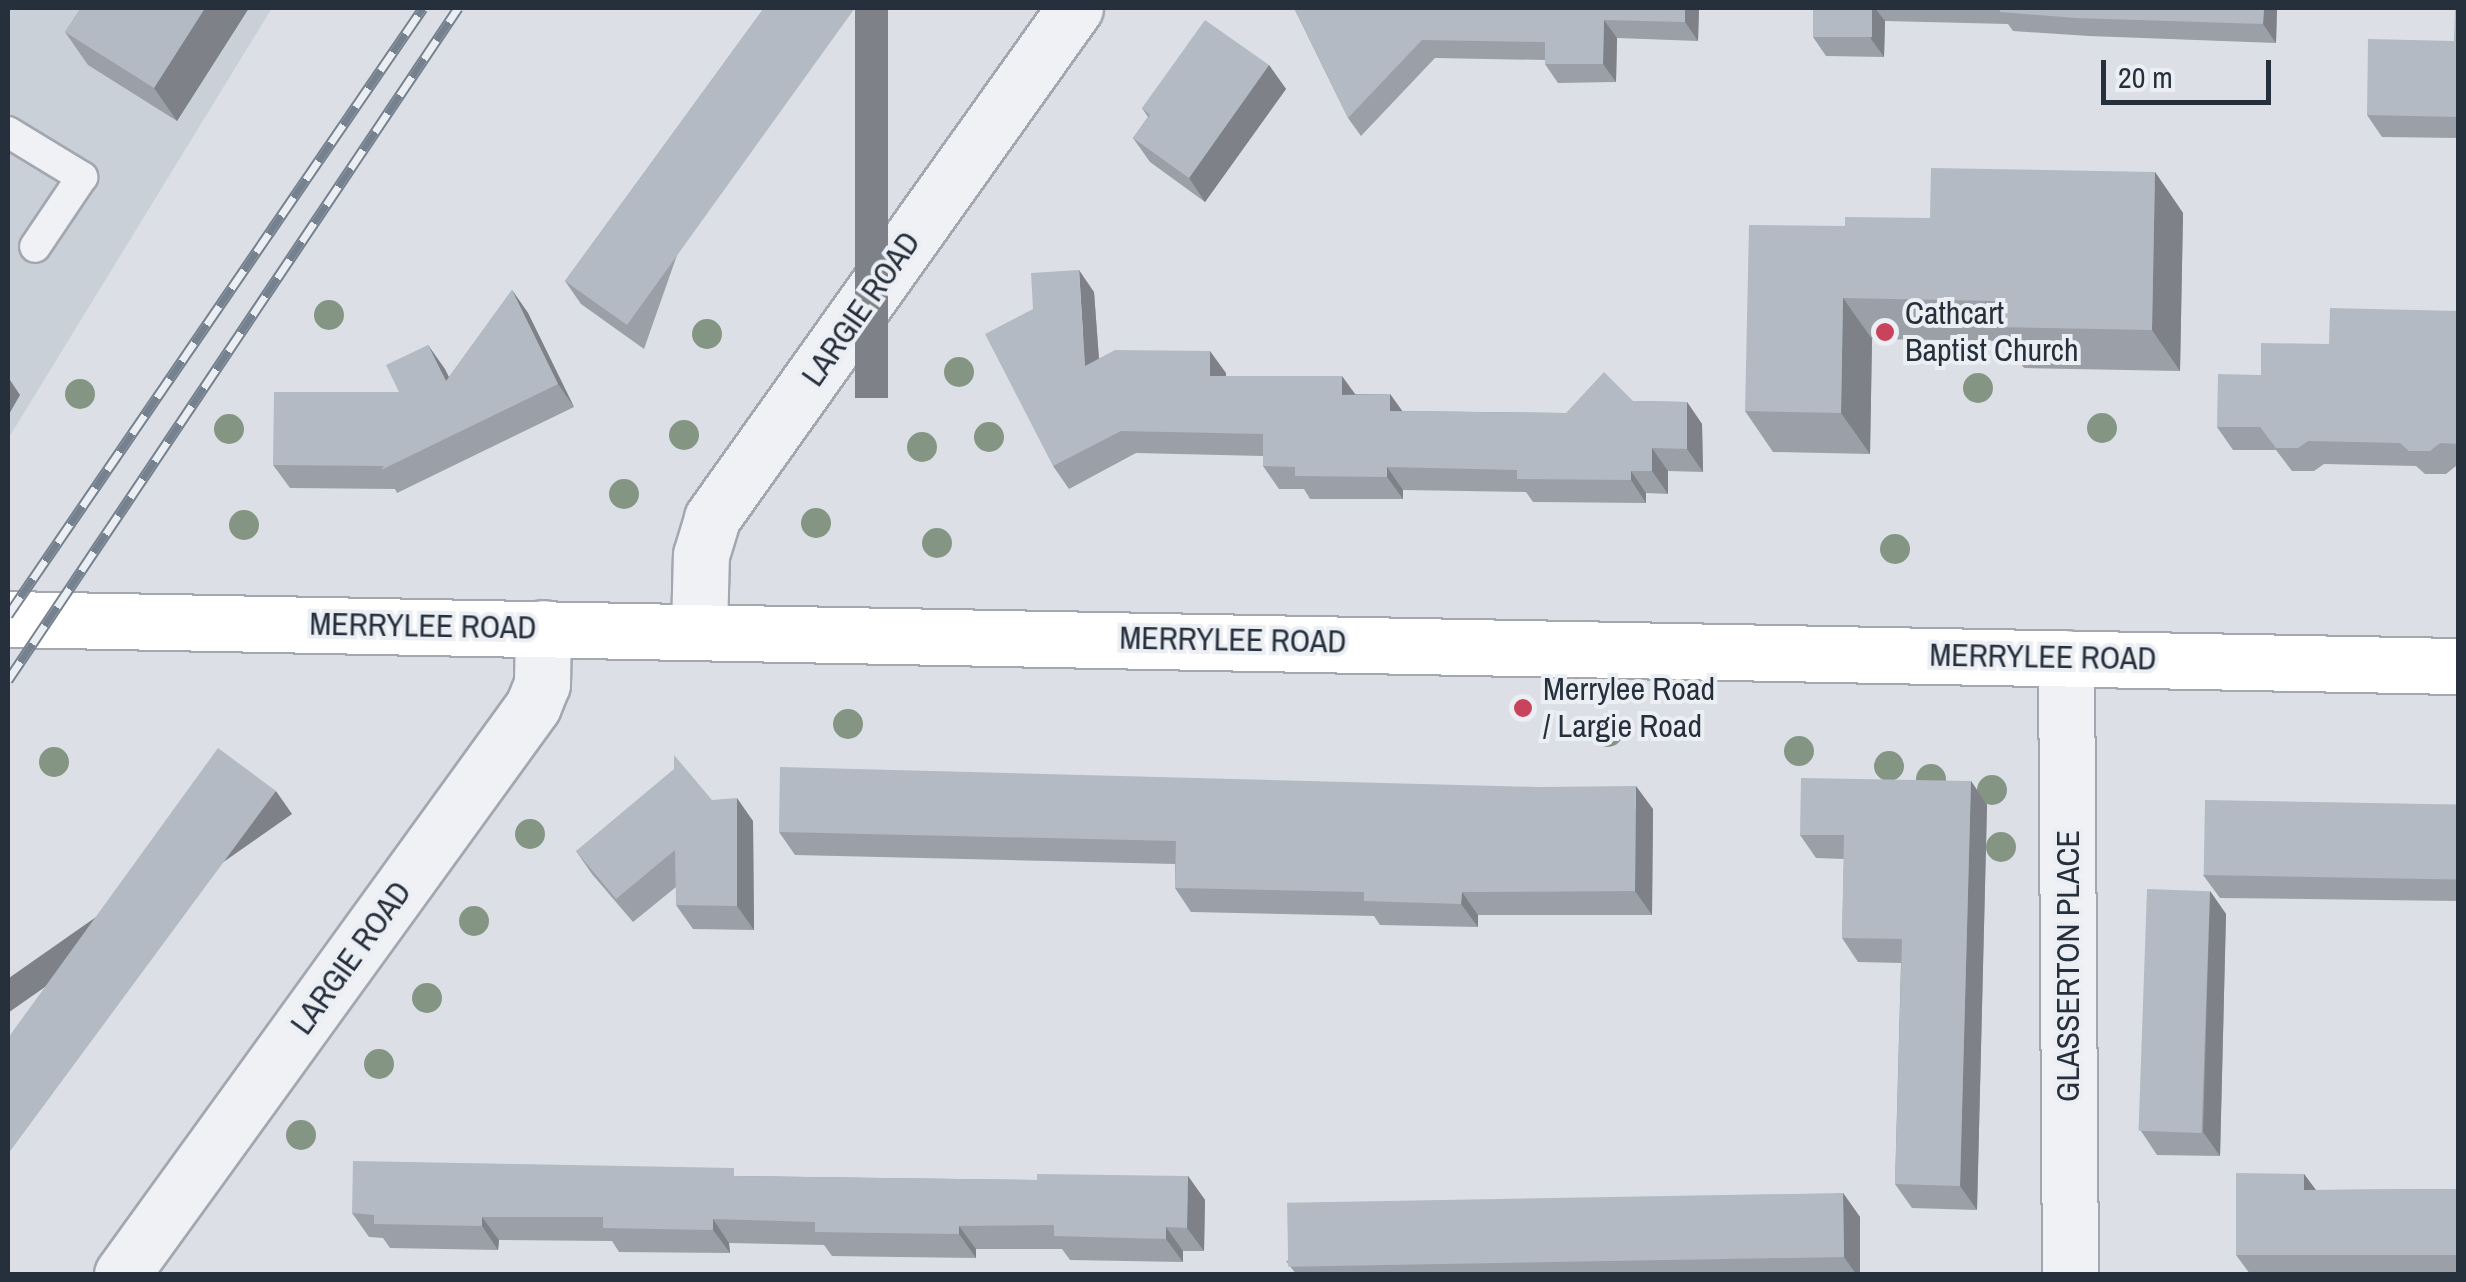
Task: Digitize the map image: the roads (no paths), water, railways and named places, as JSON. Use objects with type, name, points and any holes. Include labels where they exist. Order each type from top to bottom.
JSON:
[{"type":"main road","name":"MERRYLEE ROAD","points":[[8,619],[699,629],[2458,666]]},
{"type":"street","name":"LARGIE ROAD","points":[[699,629],[701,554],[712,518],[1075,8]]},
{"type":"street","name":"LARGIE ROAD","points":[[122,1274],[533,706],[542,684],[543,628]]},
{"type":"street","name":"GLASSERTON PLACE","points":[[2066,658],[2070,1274]]},
{"type":"lane","points":[[8,132],[82,177],[35,247]]},
{"type":"railway","points":[[8,615],[423,8]]},
{"type":"railway","points":[[8,680],[458,8]]},
{"type":"place","name":"Cathcart Baptist Church","points":[[1885,332]]},
{"type":"place","name":"Merrylee Road / Largie Road","points":[[1523,708]]}]
